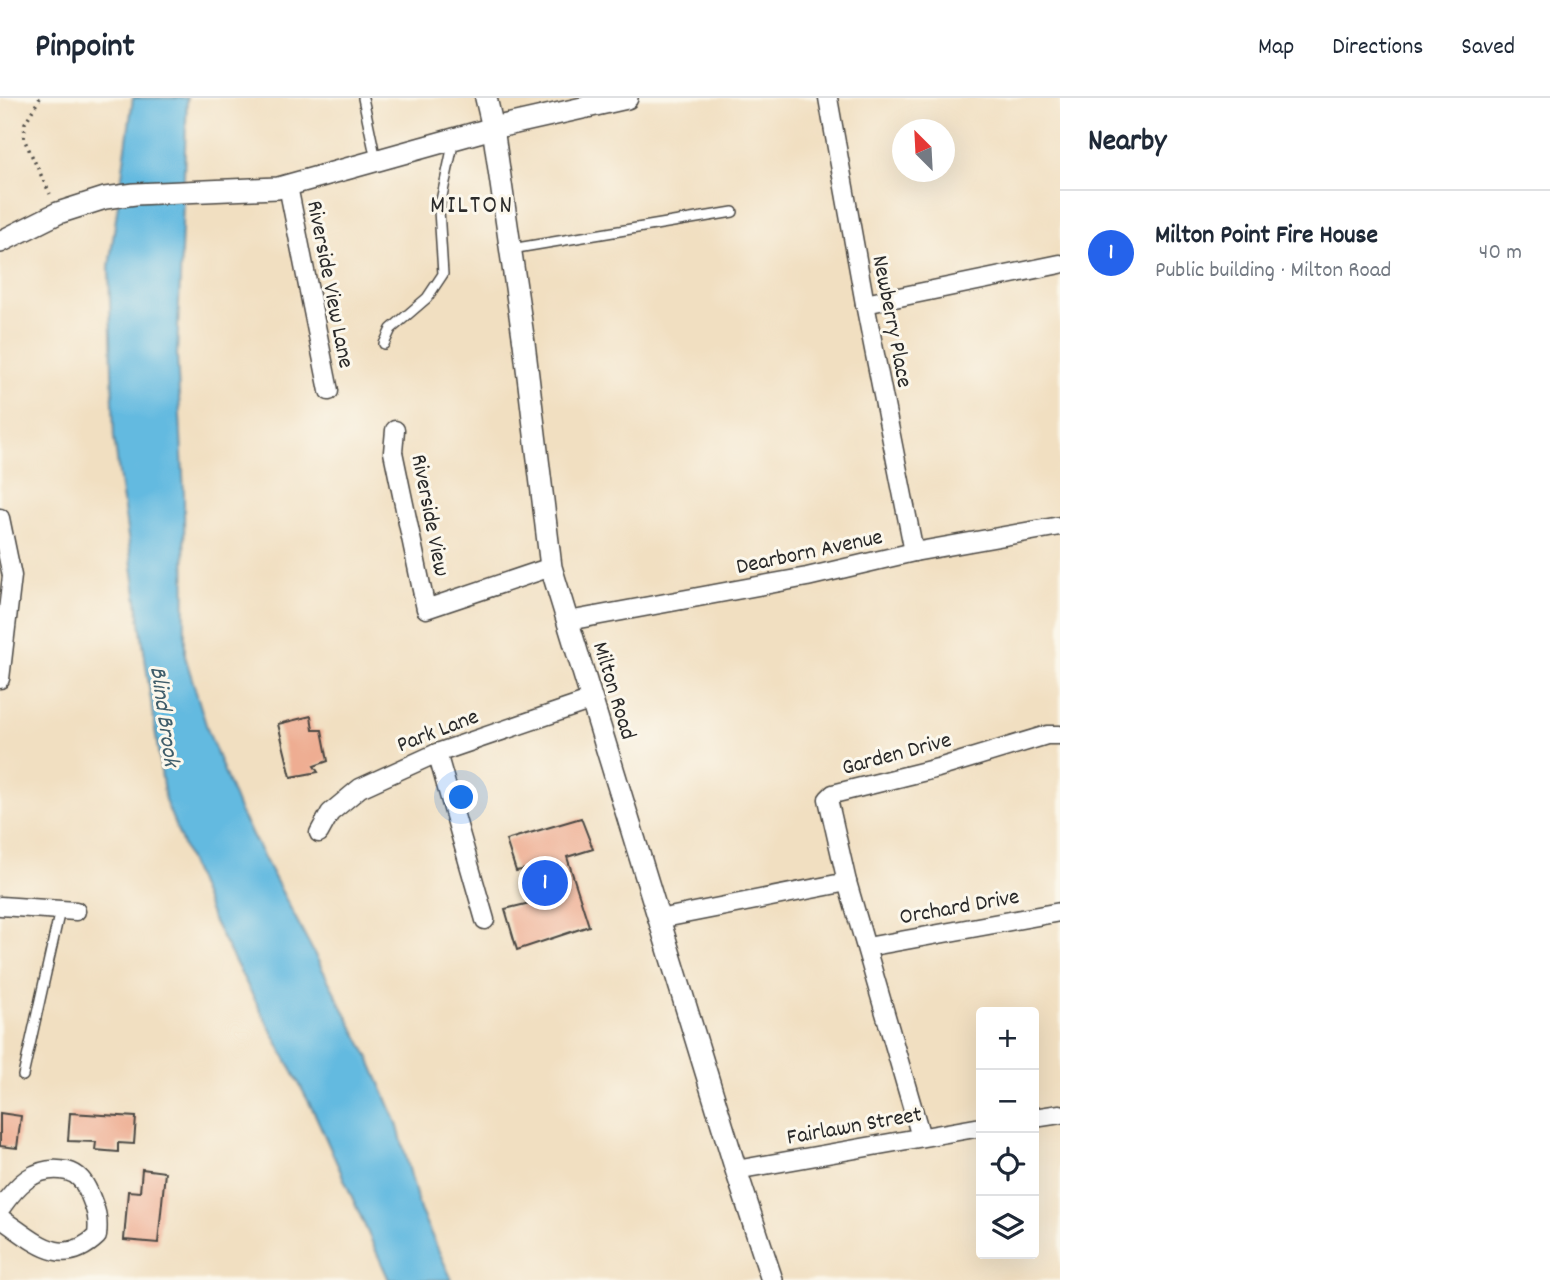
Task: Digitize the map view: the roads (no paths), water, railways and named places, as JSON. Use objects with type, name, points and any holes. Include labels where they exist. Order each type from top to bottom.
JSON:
[{"type":"street","name":"Milton Road","points":[[486,98],[511,249],[551,567],[772,1280]]},
{"type":"street","points":[[0,242],[67,210],[105,198],[288,186],[454,138],[627,98]]},
{"type":"street","name":"Newberry Place","points":[[828,98],[914,552]]},
{"type":"street","name":"Riverside View Lane","points":[[288,186],[329,391]]},
{"type":"street","points":[[865,304],[1060,264]]},
{"type":"street","name":"Riverside View","points":[[396,430],[393,452],[426,609],[551,567]]},
{"type":"street","points":[[0,518],[12,576],[0,679]]},
{"type":"street","name":"Dearborn Avenue","points":[[568,621],[807,577],[914,552],[1060,526]]},
{"type":"street","name":"Park Lane","points":[[319,834],[330,813],[360,788],[437,753],[592,700]]},
{"type":"street","name":"Garden Drive","points":[[921,1137],[846,882],[828,799],[833,794],[938,768],[1047,735],[1060,735]]},
{"type":"street","points":[[437,753],[485,920]]},
{"type":"street","points":[[659,919],[846,882]]},
{"type":"street","points":[[0,906],[68,911]]},
{"type":"street","name":"Orchard Drive","points":[[867,947],[1060,912]]},
{"type":"street","points":[[1039,1117],[1060,1114]]},
{"type":"street","name":"Fairlawn Street","points":[[736,1170],[976,1128]]},
{"type":"street","points":[[0,1209],[14,1189],[29,1177],[55,1169],[75,1173],[84,1181],[99,1218],[97,1236],[90,1243],[66,1254],[54,1253],[0,1218]]},
{"type":"lane","points":[[363,98],[376,161]]},
{"type":"lane","points":[[384,344],[391,329],[427,298],[443,274],[439,210],[454,138]]},
{"type":"lane","points":[[511,249],[733,212]]},
{"type":"lane","points":[[23,1076],[68,911]]},
{"type":"water","name":"Blind Brook","points":[[133,98],[187,98],[177,355],[184,494],[185,656],[208,731],[240,812],[369,1058],[397,1123],[420,1210],[452,1280],[389,1280],[315,1114],[213,920],[165,800],[114,438],[109,267]]},
{"type":"place","name":"Milton Point Fire House","points":[[545,883]]},
{"type":"district","name":"MILTON","points":[[472,203]]}]
